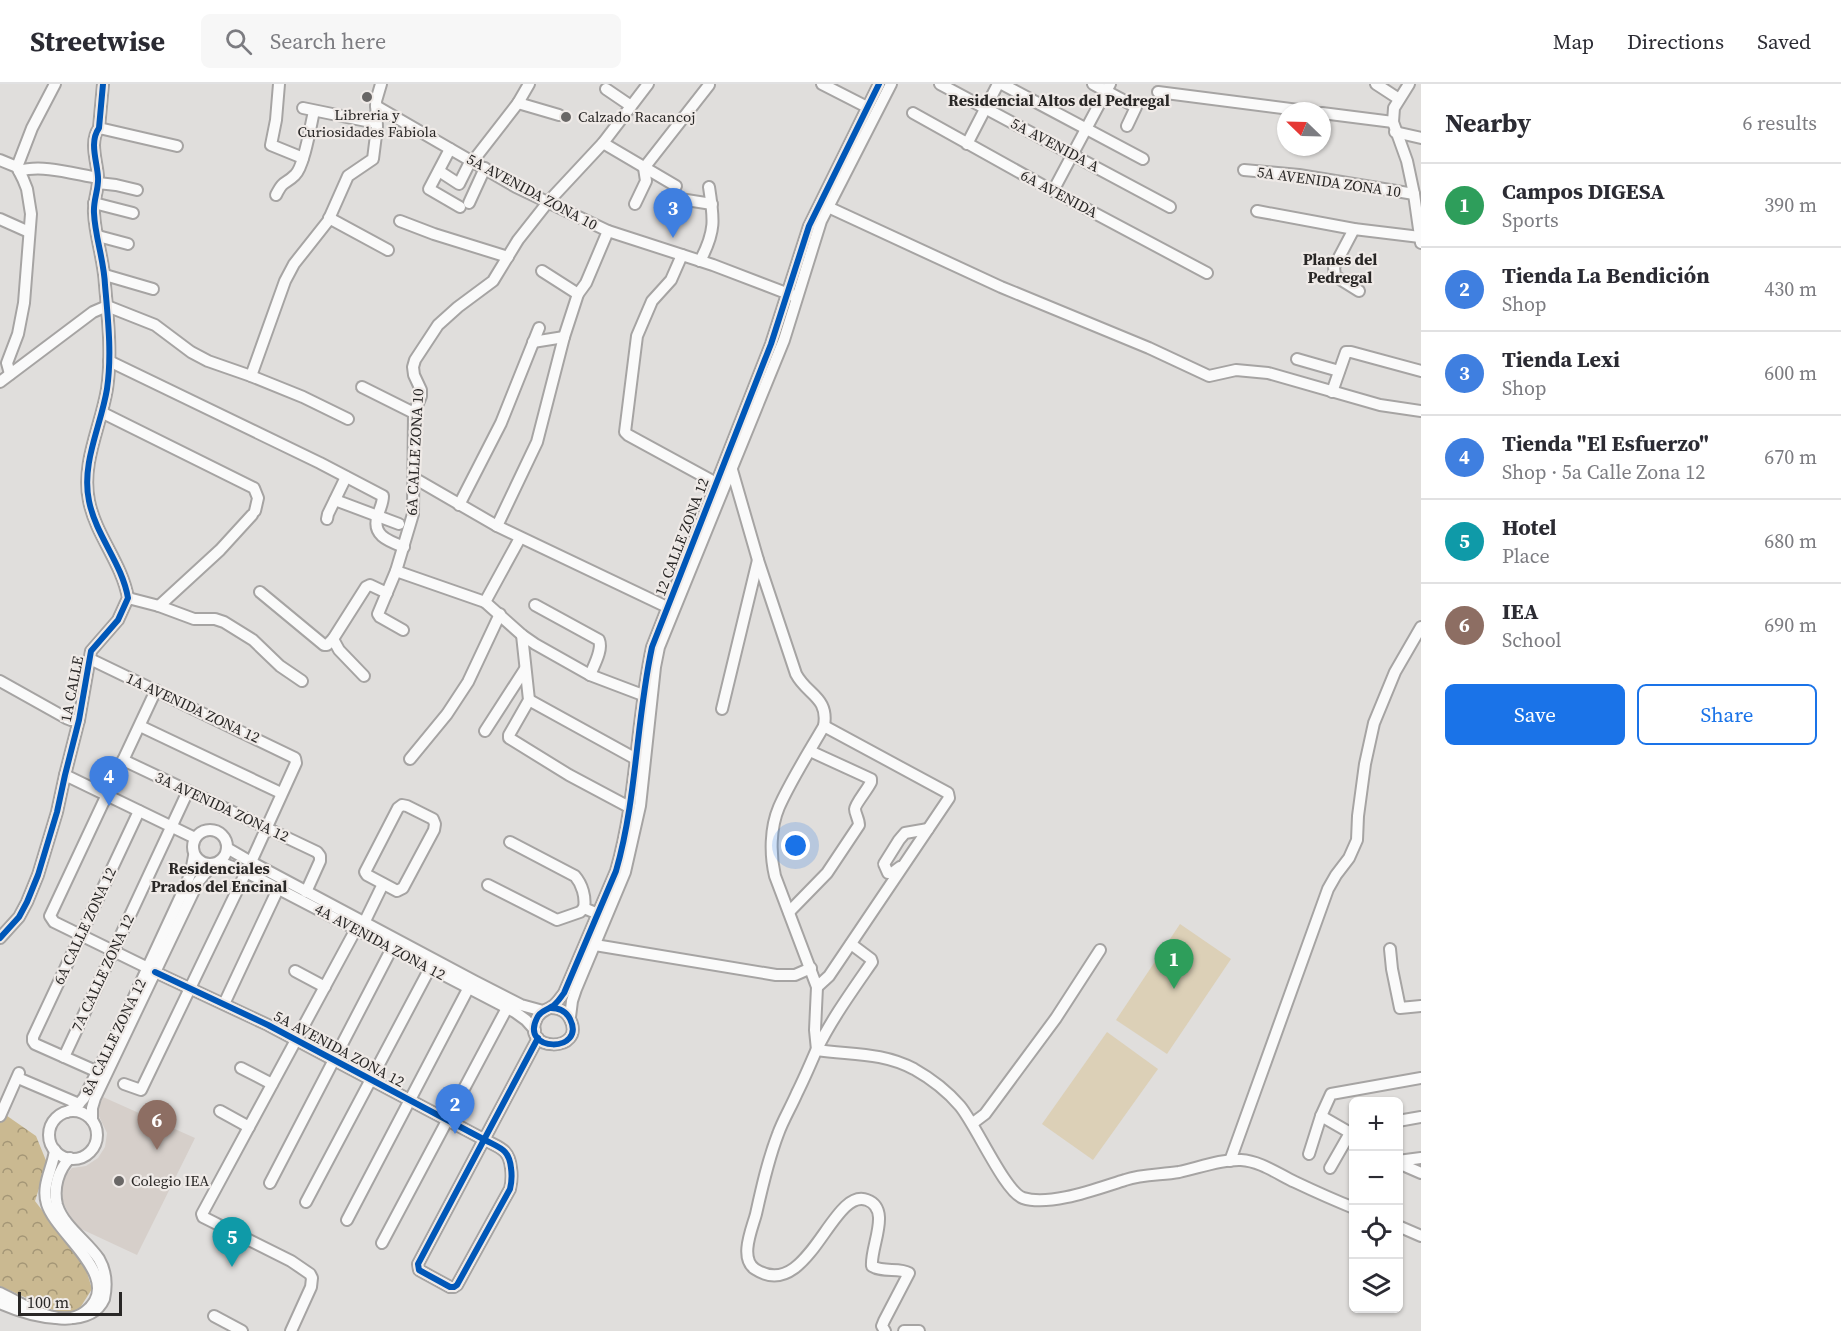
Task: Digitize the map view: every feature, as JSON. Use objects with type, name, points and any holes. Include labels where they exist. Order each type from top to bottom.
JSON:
[{"type":"street","points":[[0,382],[18,334],[24,303],[31,214],[23,179],[18,169],[32,128],[55,84]]},
{"type":"street","points":[[103,84],[99,128],[95,134],[94,143],[98,180],[94,203],[95,222],[105,275],[109,361],[103,413],[91,452],[87,480],[89,501],[95,521],[120,572],[128,598],[194,619],[215,618],[230,624],[253,640],[280,666],[302,681]]},
{"type":"street","points":[[279,84],[271,145],[303,158]]},
{"type":"street","points":[[251,376],[285,281],[294,264],[329,218],[348,176],[373,159],[376,106],[381,84]]},
{"type":"street","points":[[439,171],[459,184],[472,160],[518,103],[529,84]]},
{"type":"street","name":"6A CALLE ZONA 10","points":[[403,630],[379,615],[396,571],[413,514],[414,413],[421,396],[421,390],[414,375],[415,360],[438,325],[493,281],[518,240],[548,202],[603,143],[648,84]]},
{"type":"street","points":[[635,204],[646,181],[644,168],[709,84]]},
{"type":"street","points":[[822,84],[867,107]]},
{"type":"street","name":"12 CALLE ZONA 12","points":[[793,295],[867,107],[879,84]]},
{"type":"street","name":"12 CALLE ZONA 12","points":[[547,1009],[556,1004],[564,993],[616,871],[647,697],[659,647],[727,468],[783,340],[809,226],[891,84]]},
{"type":"street","name":"5A AVENIDA A","points":[[940,84],[1170,207]]},
{"type":"street","points":[[967,144],[1000,84],[1143,159]]},
{"type":"street","points":[[1093,84],[1108,88],[1136,107],[1127,126]]},
{"type":"street","points":[[1376,84],[1399,99]]},
{"type":"street","points":[[1257,211],[1420,240],[1407,161],[1394,127],[1394,108],[1409,84]]},
{"type":"street","points":[[1053,191],[1108,88]]},
{"type":"street","points":[[606,89],[631,106]]},
{"type":"street","points":[[1158,92],[1277,107]]},
{"type":"street","points":[[518,103],[559,115]]},
{"type":"street","name":"5A AVENIDA ZONA 10","points":[[376,106],[516,187],[608,231],[793,295]]},
{"type":"street","points":[[276,195],[282,183],[297,173],[303,158],[308,110],[376,123]]},
{"type":"street","name":"6A AVENIDA","points":[[913,113],[1207,273]]},
{"type":"street","points":[[1331,115],[1394,127],[1421,138]]},
{"type":"street","points":[[99,128],[177,146]]},
{"type":"street","points":[[603,143],[676,186]]},
{"type":"street","points":[[450,149],[429,189],[464,205],[485,168]]},
{"type":"street","points":[[0,160],[18,169],[44,169],[137,190]]},
{"type":"street","name":"5A AVENIDA ZONA 10","points":[[1244,170],[1299,175],[1414,194]]},
{"type":"street","points":[[700,261],[713,224],[709,187]]},
{"type":"street","points":[[680,199],[712,204]]},
{"type":"street","points":[[94,203],[133,213]]},
{"type":"street","points":[[828,207],[1002,287],[1149,348],[1209,376],[1236,370],[1268,373],[1380,405],[1421,411]]},
{"type":"street","points":[[329,218],[388,250]]},
{"type":"street","points":[[0,219],[29,232]]},
{"type":"street","points":[[400,221],[508,257]]},
{"type":"street","points":[[1354,229],[1334,267],[1334,273],[1335,276],[1359,291]]},
{"type":"street","points":[[497,526],[537,442],[564,336],[578,294],[586,283],[608,231]]},
{"type":"street","points":[[98,236],[128,244]]},
{"type":"street","points":[[682,255],[671,280],[652,301],[637,336],[625,432],[716,483]]},
{"type":"street","points":[[542,271],[578,294]]},
{"type":"street","points":[[105,275],[153,289]]},
{"type":"street","points":[[5,372],[93,312],[107,306],[154,325],[191,352],[208,361],[303,397],[348,419]]},
{"type":"street","points":[[459,505],[501,423],[539,328]]},
{"type":"street","points":[[533,342],[564,336]]},
{"type":"street","points":[[1332,392],[1344,354],[1348,351],[1421,371]]},
{"type":"street","points":[[1297,359],[1339,371]]},
{"type":"street","points":[[109,361],[383,496],[377,526],[381,536],[404,547]]},
{"type":"street","points":[[362,387],[414,413]]},
{"type":"street","points":[[103,413],[254,488],[258,498],[253,513],[220,550],[159,606]]},
{"type":"street","points":[[727,468],[796,674],[804,686],[822,703],[825,716],[824,726],[779,808],[773,833],[775,876],[817,987],[815,1030],[817,1050]]},
{"type":"street","name":"12 CALLE ZONA 12","points":[[570,1017],[573,996],[628,861],[640,806],[652,647],[716,483],[727,468]]},
{"type":"street","points":[[327,519],[346,477]]},
{"type":"street","points":[[414,478],[520,538],[667,607]]},
{"type":"street","points":[[335,500],[399,524]]},
{"type":"street","points":[[485,602],[520,538]]},
{"type":"street","points":[[722,709],[758,560]]},
{"type":"street","points":[[396,571],[485,602],[522,635],[590,675],[647,697]]},
{"type":"street","points":[[260,592],[324,645],[333,639],[366,587],[374,586],[387,593]]},
{"type":"street","name":"1A CALLE","points":[[0,937],[18,917],[33,888],[53,827],[79,720],[91,651],[118,620],[128,598]]},
{"type":"street","points":[[535,604],[599,640],[600,648],[590,675]]},
{"type":"street","points":[[410,759],[447,714],[468,682],[500,614]]},
{"type":"street","points":[[1230,1161],[1328,889],[1356,844],[1370,736],[1395,672],[1421,627]]},
{"type":"street","points":[[522,635],[529,700],[509,738],[569,775],[629,807]]},
{"type":"street","points":[[333,639],[339,650],[364,676]]},
{"type":"street","name":"1A AVENIDA ZONA 12","points":[[90,659],[291,755],[296,759],[296,764],[282,793]]},
{"type":"street","points":[[484,730],[525,669]]},
{"type":"street","points":[[0,681],[66,718],[79,720]]},
{"type":"street","points":[[106,795],[156,690]]},
{"type":"street","points":[[529,700],[636,759]]},
{"type":"street","points":[[124,1084],[141,1090],[249,867],[282,793],[140,726]]},
{"type":"street","points":[[817,987],[829,976],[949,798],[948,793],[824,726]]},
{"type":"street","points":[[789,912],[827,873],[859,825],[855,806],[871,782],[871,779],[810,751]]},
{"type":"street","name":"3A AVENIDA ZONA 12","points":[[123,760],[317,852],[320,861],[306,892]]},
{"type":"street","points":[[64,775],[195,838]]},
{"type":"street","name":"7A CALLE ZONA 12","points":[[64,1057],[188,791]]},
{"type":"street","name":"5A AVENIDA ZONA 12","points":[[106,795],[52,910],[50,918],[54,922],[296,1040],[503,1149],[508,1155],[512,1178],[510,1189],[457,1284],[450,1287],[418,1268],[485,1140]]},
{"type":"street","points":[[402,805],[407,806],[433,819],[434,830],[403,888],[398,891],[383,884],[365,872],[398,808],[402,805]]},
{"type":"street","name":"6A CALLE ZONA 12","points":[[64,1057],[33,1041],[33,1035],[138,811]]},
{"type":"street","points":[[904,864],[892,873],[887,872],[884,864],[898,840],[905,833],[928,829]]},
{"type":"street","points":[[204,831],[215,831],[224,837],[227,848],[226,854],[216,864],[202,863],[194,856],[192,847],[195,838],[204,831]]},
{"type":"street","points":[[488,885],[557,920],[580,912],[584,908],[581,886],[575,876],[510,842]]},
{"type":"street","name":"4A AVENIDA ZONA 12","points":[[227,848],[278,889],[360,926],[521,1005],[547,1009]]},
{"type":"street","name":"8A CALLE ZONA 12","points":[[92,1120],[92,1108],[152,970],[188,880],[194,856]]},
{"type":"street","name":"4A AVENIDA ZONA 12","points":[[216,864],[249,867],[306,892],[392,948],[522,1016],[536,1034]]},
{"type":"street","name":"8A CALLE ZONA 12","points":[[67,1112],[84,1098],[198,882],[216,864]]},
{"type":"street","points":[[291,1331],[309,1293],[312,1282],[310,1274],[291,1261],[203,1217],[203,1211],[383,884]]},
{"type":"street","points":[[224,1004],[278,889]]},
{"type":"street","points":[[584,908],[598,914]]},
{"type":"street","points":[[851,944],[872,962],[817,1050],[778,1134],[756,1210],[748,1242],[747,1257],[756,1270],[764,1273],[774,1275],[792,1270],[808,1255],[846,1205],[858,1198],[869,1200],[877,1208],[880,1217],[872,1266],[877,1269],[904,1270],[909,1273],[884,1321],[882,1326],[885,1331]]},
{"type":"street","points":[[595,945],[776,975],[795,975],[811,968]]},
{"type":"street","points":[[270,1183],[392,948]]},
{"type":"street","points":[[1390,949],[1400,1008],[1421,1006]]},
{"type":"street","points":[[973,1124],[985,1114],[1056,1018],[1100,950]]},
{"type":"street","points":[[306,1202],[430,968]]},
{"type":"street","points":[[295,971],[325,987]]},
{"type":"street","points":[[347,1220],[468,989]]},
{"type":"street","points":[[382,1243],[507,1008]]},
{"type":"street","points":[[485,1140],[536,1034],[536,1019],[547,1009],[562,1010],[570,1017],[572,1023],[570,1034],[563,1042],[552,1046],[536,1034]]},
{"type":"street","points":[[817,1050],[873,1055],[905,1065],[922,1074],[952,1098],[973,1124],[1011,1190],[1029,1200],[1085,1193],[1136,1177],[1241,1160],[1257,1164],[1349,1206]]},
{"type":"street","points":[[64,1057],[98,1072]]},
{"type":"street","points":[[241,1068],[272,1084]]},
{"type":"street","points":[[0,1116],[19,1075],[79,1104]]},
{"type":"street","points":[[1309,1154],[1330,1095],[1421,1078]]},
{"type":"street","points":[[67,1112],[81,1112],[92,1120],[97,1133],[94,1147],[84,1156],[70,1158],[55,1150],[50,1140],[52,1126],[61,1115],[67,1112]]},
{"type":"street","points":[[220,1112],[249,1127]]},
{"type":"street","points":[[1321,1116],[1349,1131]]},
{"type":"street","points":[[1403,1120],[1421,1118]]},
{"type":"street","points":[[1330,1168],[1349,1134]]},
{"type":"street","points":[[0,1293],[46,1315],[67,1320],[84,1313],[96,1297],[97,1285],[93,1269],[56,1222],[47,1204],[46,1183],[55,1150]]},
{"type":"street","points":[[0,1303],[51,1327],[69,1329],[87,1323],[96,1316],[102,1305],[106,1292],[103,1268],[98,1258],[62,1214],[57,1201],[58,1179],[70,1158]]},
{"type":"street","points":[[1403,1161],[1421,1158]]},
{"type":"street","points":[[1403,1164],[1421,1173]]},
{"type":"street","points":[[1403,1228],[1421,1236]]},
{"type":"street","points":[[214,1317],[227,1327],[242,1331]]},
{"type":"street","points":[[904,1331],[919,1331]]},
{"type":"shaded area","points":[[1180,924],[1231,959],[1167,1054],[1116,1020]]},
{"type":"shaded area","points":[[1107,1032],[1158,1069],[1093,1160],[1042,1124]]},
{"type":"shaded area","name":"Colegio IEA","points":[[103,1097],[195,1138],[137,1255],[79,1228],[63,1202],[62,1187],[66,1175],[72,1168],[86,1166],[98,1158],[105,1147],[107,1133],[97,1112]]},
{"type":"green space","points":[[0,1111],[36,1136],[47,1163],[35,1201],[85,1266],[92,1289],[78,1311],[60,1313],[0,1286]]},
{"type":"cycle path","points":[[0,938],[19,917],[38,875],[57,812],[79,720],[91,651],[118,620],[128,598],[120,573],[92,514],[87,487],[90,459],[107,389],[109,363],[104,276],[94,213],[98,181],[94,139],[99,128],[103,84]]},
{"type":"cycle path","points":[[551,1008],[562,1010],[570,1019],[573,1030],[569,1038],[562,1043],[544,1043],[537,1038],[534,1029],[540,1014],[555,1004],[564,993],[616,871],[628,816],[652,647],[771,344],[809,226],[879,84]]},
{"type":"cycle path","points":[[155,972],[268,1025],[485,1140],[495,1145],[506,1153],[510,1162],[510,1189],[457,1285],[450,1287],[419,1270],[418,1264],[538,1038]]},
{"type":"place","name":"Libreria y Curiosidades Fabiola","points":[[367,97]]},
{"type":"place","name":"Calzado Racancoj","points":[[566,117]]},
{"type":"place","name":"Tienda Lexi","points":[[673,238]]},
{"type":"place","name":"Tienda \"El Esfuerzo\"","points":[[109,806]]},
{"type":"place","name":"Campos DIGESA","points":[[1174,989]]},
{"type":"place","name":"Tienda La Bendición","points":[[455,1134]]},
{"type":"place","name":"IEA","points":[[157,1150]]},
{"type":"place","name":"Colegio IEA","points":[[119,1181]]},
{"type":"place","name":"Hotel","points":[[232,1267]]},
{"type":"district","name":"Residencial Altos del Pedregal","points":[[1059,100]]},
{"type":"district","name":"Planes del Pedregal","points":[[1340,268]]},
{"type":"district","name":"Residenciales Prados del Encinal","points":[[219,877]]}]
